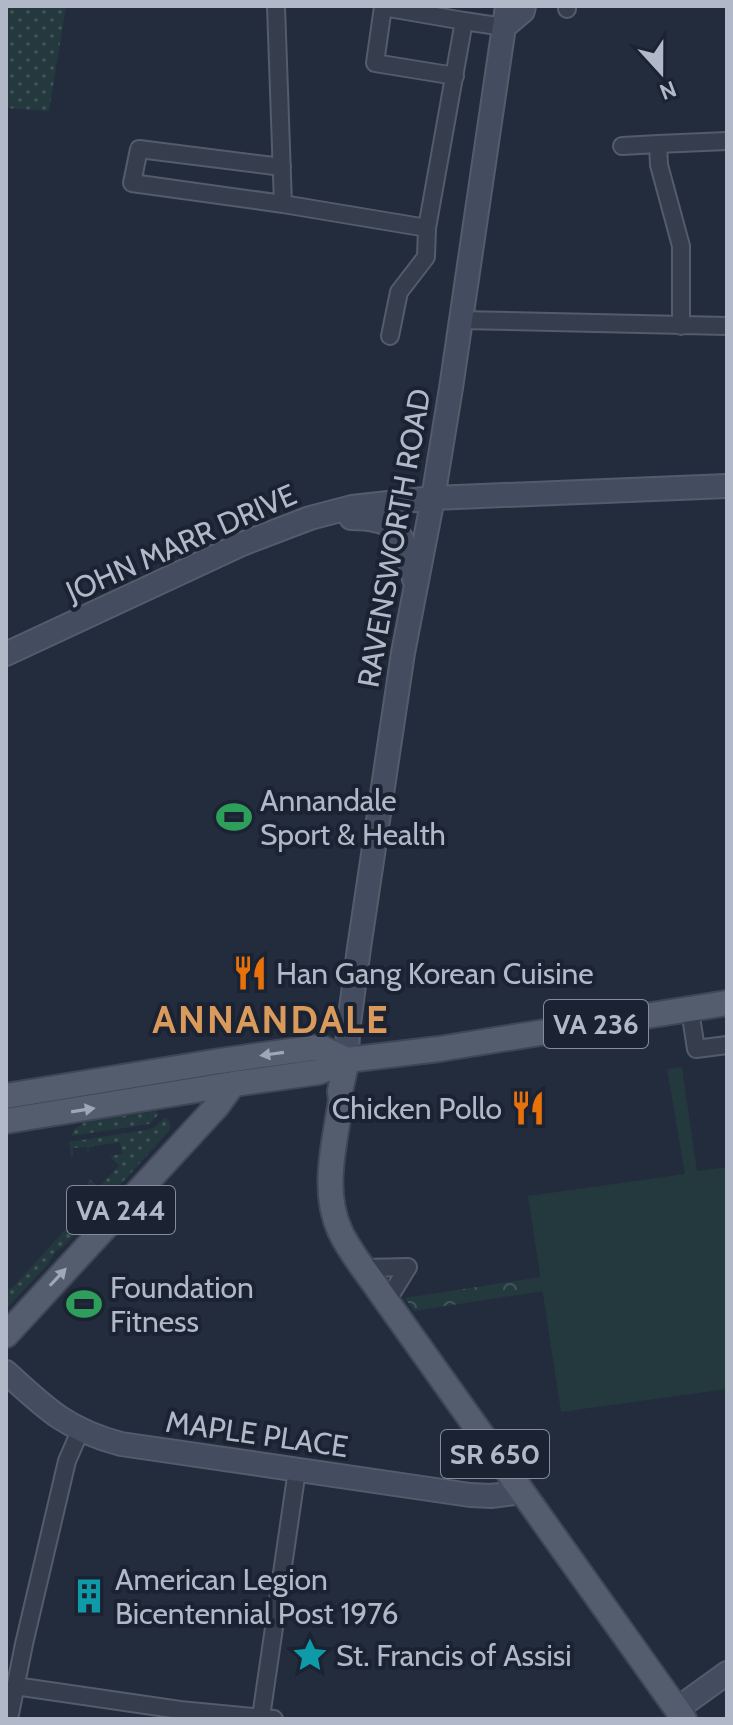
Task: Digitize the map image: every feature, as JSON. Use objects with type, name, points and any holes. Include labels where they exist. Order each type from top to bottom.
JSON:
[{"type":"main road","name":"VA 236","points":[[6,1121],[319,1072],[347,1060],[727,1003]]},
{"type":"main road","name":"VA 236","points":[[6,1096],[320,1047],[347,1060]]},
{"type":"main road","name":"SR 650","points":[[347,1060],[340,1091],[330,1180],[330,1195],[340,1231],[675,1716]]},
{"type":"main road","name":"VA 244","points":[[6,1335],[217,1106],[233,1084]]},
{"type":"street","points":[[276,6],[283,204]]},
{"type":"street","points":[[455,76],[375,63],[383,7],[464,21],[505,16],[523,11],[524,6]]},
{"type":"street","name":"RAVENSWORTH ROAD","points":[[347,1060],[361,934],[403,653],[433,498],[505,16]]},
{"type":"street","points":[[390,336],[399,292],[426,257],[427,228],[464,21]]},
{"type":"street","points":[[622,146],[727,141]]},
{"type":"street","points":[[658,144],[662,181],[681,246],[681,326]]},
{"type":"street","points":[[282,167],[139,149],[132,183],[427,228]]},
{"type":"street","points":[[461,320],[727,326]]},
{"type":"street","name":"JOHN MARR DRIVE","points":[[6,654],[242,544],[310,518],[352,507],[433,498],[727,486]]},
{"type":"street","points":[[310,518],[368,518],[387,522],[403,541],[416,586]]},
{"type":"street","points":[[690,1010],[696,1049],[727,1045]]},
{"type":"street","points":[[364,1268],[408,1267],[387,1301]]},
{"type":"street","name":"MAPLE PLACE","points":[[6,1372],[63,1421],[97,1438],[121,1444],[470,1495],[522,1492]]},
{"type":"street","points":[[9,1719],[67,1461],[80,1431]]},
{"type":"street","points":[[15,1686],[180,1710],[268,1718],[297,1470]]},
{"type":"street","points":[[675,1716],[727,1673]]},
{"type":"green space","points":[[6,6],[66,6],[49,111],[6,108]]},
{"type":"green space","points":[[682,1067],[697,1171],[727,1167],[727,1389],[561,1412],[528,1196],[685,1174],[667,1069]]},
{"type":"green space","points":[[157,1111],[158,1115],[149,1124],[71,1136],[85,1122]]},
{"type":"green space","points":[[165,1117],[170,1122],[170,1130],[109,1197],[97,1195],[91,1190],[89,1179],[99,1187],[119,1166],[110,1156],[122,1154],[120,1142],[89,1147],[88,1155],[87,1147],[73,1148],[71,1157],[69,1142],[147,1130]]},
{"type":"green space","points":[[77,1217],[85,1223],[56,1251],[48,1264],[6,1309],[6,1290],[13,1287]]},
{"type":"green space","points":[[541,1277],[543,1291],[414,1311],[405,1298]]},
{"type":"place","name":"Annandale Sport & Health","points":[[234,817]]},
{"type":"place","name":"Han Gang Korean Cuisine","points":[[250,973]]},
{"type":"place","name":"Chicken Pollo","points":[[528,1108]]},
{"type":"place","name":"Foundation Fitness","points":[[84,1304]]},
{"type":"place","name":"American Legion Bicentennial Post 1976","points":[[89,1596]]},
{"type":"place","name":"St. Francis of Assisi","points":[[310,1655]]},
{"type":"district","name":"ANNANDALE","points":[[271,1019]]}]
